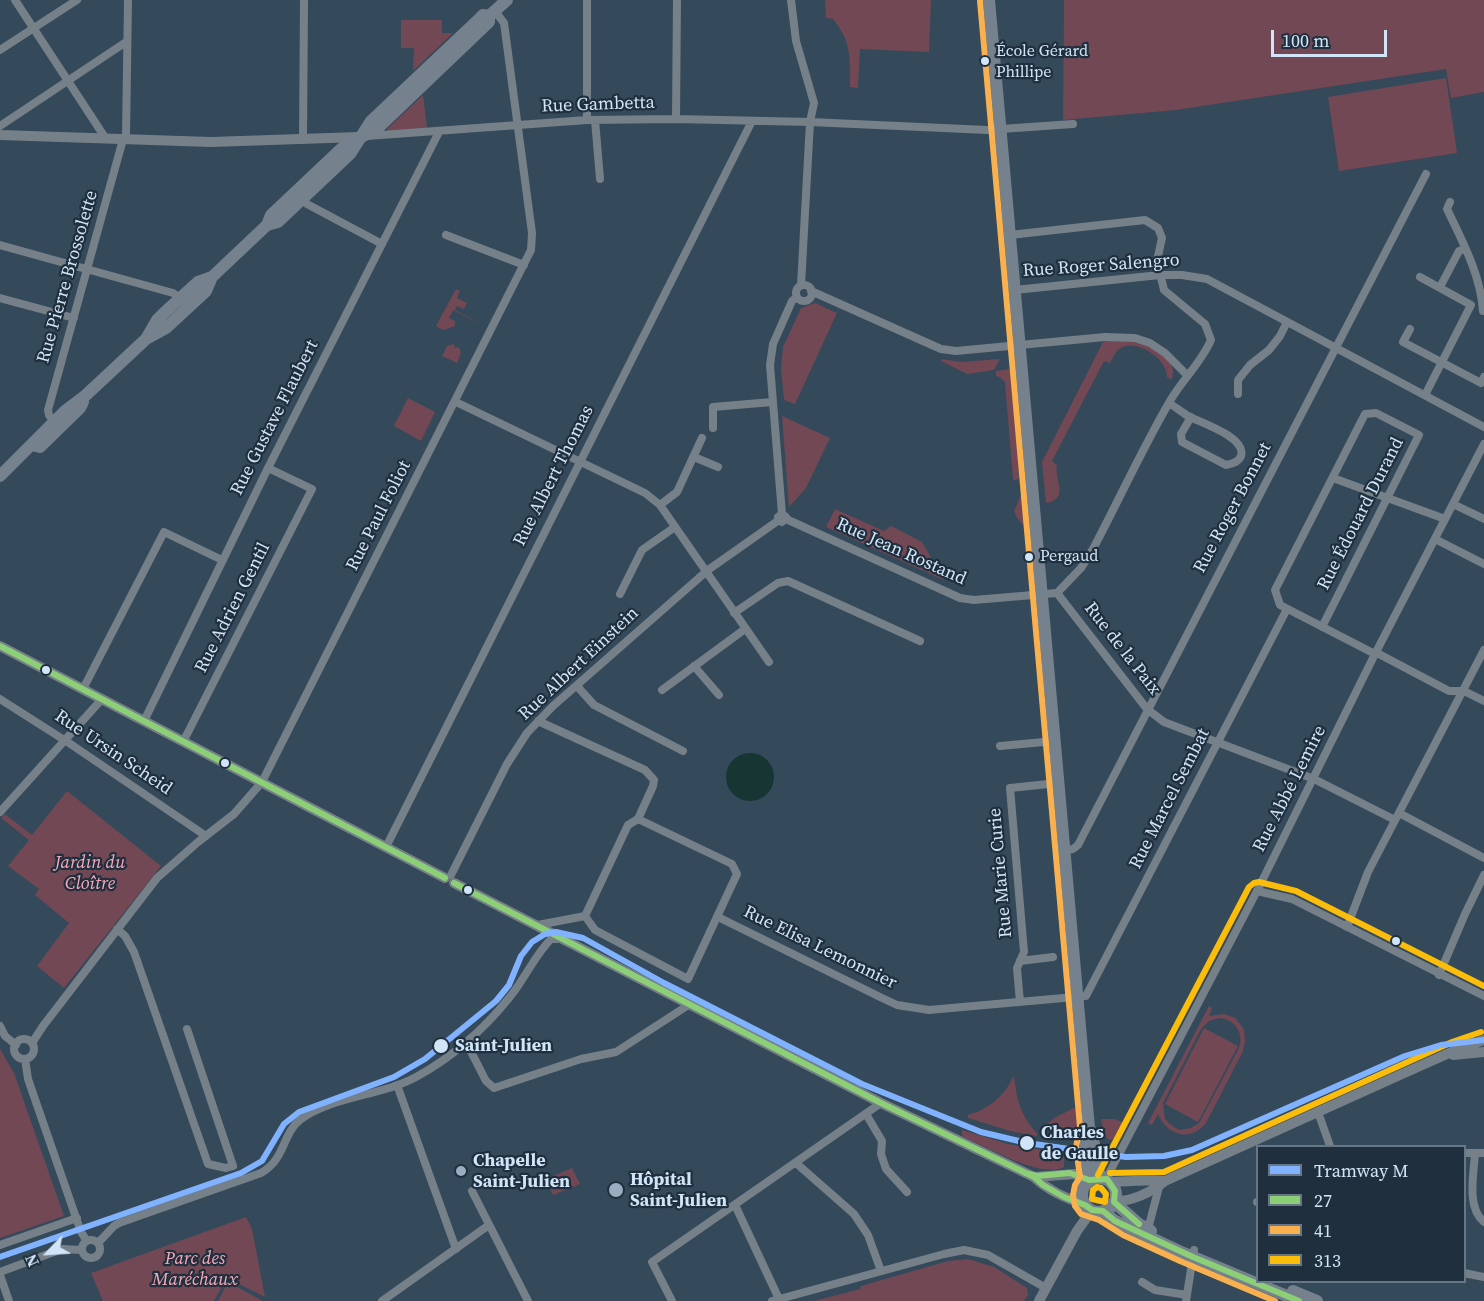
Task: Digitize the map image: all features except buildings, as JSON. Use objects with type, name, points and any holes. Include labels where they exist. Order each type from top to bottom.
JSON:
[{"type":"main road","points":[[1,474],[75,402],[86,395],[146,339],[166,328],[206,291],[212,277],[267,225],[271,215],[343,147],[378,128],[489,22],[492,13],[506,0]]},
{"type":"main road","points":[[989,0],[1089,1128],[1086,1133],[1085,1151],[1102,1180],[1115,1191],[1114,1201],[1110,1208],[1093,1209]]},
{"type":"main road","points":[[267,225],[278,222],[350,154],[371,121],[483,15],[492,13]]},
{"type":"main road","points":[[146,339],[157,320],[180,298],[198,282],[212,277]]},
{"type":"main road","points":[[32,445],[40,447],[81,408],[86,395]]},
{"type":"main road","points":[[1102,1180],[1082,1191],[1093,1209],[1115,1221],[1256,1282]]},
{"type":"main road","points":[[1114,1201],[1148,1229],[1194,1254],[1256,1276]]},
{"type":"main road","points":[[1259,1283],[1299,1301]]},
{"type":"main road","points":[[1275,1283],[1317,1301]]},
{"type":"street","points":[[15,0],[106,139]]},
{"type":"street","points":[[0,50],[77,0]]},
{"type":"street","name":"Rue Pierre Brossolette","points":[[54,422],[48,410],[127,132],[128,0]]},
{"type":"street","points":[[303,140],[304,0]]},
{"type":"street","points":[[587,0],[591,120],[600,179]]},
{"type":"street","points":[[676,119],[677,0]]},
{"type":"street","points":[[791,0],[796,41],[814,103],[810,122],[801,285],[796,290],[797,297]]},
{"type":"street","name":"Rue Paul Foliot","points":[[32,1043],[157,878],[234,814],[262,782],[531,250],[532,233],[504,23],[492,13]]},
{"type":"street","points":[[0,126],[126,42]]},
{"type":"street","name":"Rue Gambetta","points":[[0,135],[211,142],[361,137],[591,120],[676,119],[1000,129],[1073,124]]},
{"type":"street","name":"Rue Albert Thomas","points":[[386,847],[752,121]]},
{"type":"street","name":"Rue Gustave Flaubert","points":[[144,721],[268,468],[439,132]]},
{"type":"street","name":"Rue Roger Bonnet","points":[[1064,850],[1073,849],[1078,845],[1426,174]]},
{"type":"street","points":[[303,198],[307,204],[382,244]]},
{"type":"street","points":[[1450,202],[1447,209],[1479,286],[1483,312]]},
{"type":"street","points":[[1010,235],[1145,220],[1158,228],[1162,238],[1157,261],[1164,290],[1205,324],[1211,340],[1169,403],[1081,568],[1057,593],[1042,594]]},
{"type":"street","points":[[446,235],[524,265]]},
{"type":"street","points":[[0,245],[173,293],[180,298]]},
{"type":"street","points":[[1440,287],[1459,251],[1465,249]]},
{"type":"street","name":"Rue Roger Salengro","points":[[1015,290],[1160,275],[1182,274],[1207,279],[1484,427]]},
{"type":"street","points":[[1420,277],[1483,312]]},
{"type":"street","points":[[801,285],[807,285],[811,291],[941,349],[956,351],[1105,337],[1135,338],[1150,343],[1165,352],[1187,375]]},
{"type":"street","points":[[797,297],[807,300],[811,291]]},
{"type":"street","points":[[782,517],[770,364],[773,344],[792,301],[797,297]]},
{"type":"street","points":[[0,298],[74,318]]},
{"type":"street","points":[[1425,395],[1471,305]]},
{"type":"street","points":[[1238,394],[1238,380],[1250,365],[1269,350],[1287,322]]},
{"type":"street","points":[[1410,328],[1403,342],[1481,383],[1484,378]]},
{"type":"street","points":[[456,402],[645,493],[660,505],[769,662]]},
{"type":"street","points":[[713,428],[713,407],[772,402]]},
{"type":"street","points":[[1169,403],[1191,417],[1230,436],[1241,449],[1242,455],[1238,460],[1226,465],[1182,442],[1181,434],[1191,417]]},
{"type":"street","name":"Rue Édouard Durand","points":[[1322,627],[1419,435],[1376,413],[1365,414],[1333,478]]},
{"type":"street","points":[[660,505],[677,492],[702,438]]},
{"type":"street","name":"Rue Abbé Lemire","points":[[1102,1180],[1257,891],[1375,654],[1484,444]]},
{"type":"street","points":[[694,457],[717,467]]},
{"type":"street","name":"Rue Adrien Gentil","points":[[183,742],[312,489],[268,468]]},
{"type":"street","points":[[1445,519],[1333,478],[1275,590],[1280,605],[1287,609],[1449,691],[1464,691],[1484,701]]},
{"type":"street","points":[[1453,504],[1484,519]]},
{"type":"street","name":"Rue Jean Rostand","points":[[782,517],[960,598],[974,600],[1042,594]]},
{"type":"street","name":"Rue Albert Einstein","points":[[450,878],[516,747],[538,721],[705,572],[782,517]]},
{"type":"street","points":[[620,594],[642,550],[675,527]]},
{"type":"street","points":[[83,689],[164,532],[222,560]]},
{"type":"street","points":[[1435,539],[1484,564]]},
{"type":"street","points":[[734,613],[778,583],[788,581],[920,641]]},
{"type":"street","name":"Rue de la Paix","points":[[1057,593],[1147,709],[1164,722],[1314,779],[1484,858]]},
{"type":"street","name":"Rue Marcel Sembat","points":[[1077,997],[1088,995],[1287,609]]},
{"type":"street","points":[[662,690],[745,629]]},
{"type":"street","points":[[0,646],[881,1103],[1034,1177],[1064,1197],[1093,1209],[1077,1231],[1039,1301]]},
{"type":"street","points":[[1347,927],[1368,872],[1484,650]]},
{"type":"street","points":[[694,666],[719,695]]},
{"type":"street","points":[[577,686],[594,705],[682,751]]},
{"type":"street","name":"Rue Ursin Scheid","points":[[0,699],[206,836]]},
{"type":"street","points":[[0,812],[102,699]]},
{"type":"street","points":[[538,721],[650,774],[654,780],[638,819],[628,825],[585,916]]},
{"type":"street","points":[[1000,746],[1054,741]]},
{"type":"street","name":"Rue Marie Curie","points":[[1018,1003],[1017,968],[1024,952],[1010,788],[1058,783]]},
{"type":"street","points":[[585,916],[595,930],[688,979],[737,874],[732,864],[638,819]]},
{"type":"street","points":[[1439,975],[1484,875]]},
{"type":"street","points":[[1257,891],[1292,899],[1484,996]]},
{"type":"street","points":[[538,925],[585,916]]},
{"type":"street","name":"Rue Elisa Lemonnier","points":[[718,916],[897,1005],[939,1010],[1077,997]]},
{"type":"street","points":[[117,929],[125,936],[134,952],[208,1164],[226,1168],[233,1166],[187,1029]]},
{"type":"street","points":[[98,1243],[119,1223],[271,1168],[291,1130],[302,1119],[419,1075],[466,1042],[510,997],[542,948],[551,939],[567,940]]},
{"type":"street","points":[[1020,961],[1053,957]]},
{"type":"street","points":[[466,1042],[486,1081],[494,1088],[581,1059],[616,1052],[690,1004]]},
{"type":"street","points":[[0,1026],[5,1036],[16,1045]]},
{"type":"street","points":[[16,1045],[23,1040],[32,1043],[33,1055],[24,1059]]},
{"type":"street","points":[[1114,1201],[1125,1201],[1456,1050],[1484,1040]]},
{"type":"street","points":[[16,1045],[16,1055],[24,1059]]},
{"type":"street","points":[[1447,1056],[1484,1052]]},
{"type":"street","points":[[24,1059],[28,1079],[87,1241]]},
{"type":"street","points":[[397,1085],[456,1249]]},
{"type":"street","points":[[672,1301],[652,1262],[881,1103]]},
{"type":"street","points":[[1318,1112],[1330,1145]]},
{"type":"street","points":[[866,1114],[882,1141],[881,1154],[886,1169],[907,1192]]},
{"type":"street","points":[[1480,1153],[1472,1193],[1475,1208],[1484,1222]]},
{"type":"street","points":[[796,1163],[854,1214],[868,1235],[881,1270]]},
{"type":"street","points":[[1034,1177],[1076,1174],[1102,1180],[1150,1182],[1160,1179],[1162,1184],[1148,1229]]},
{"type":"street","points":[[472,1191],[528,1301]]},
{"type":"street","points":[[735,1205],[775,1300],[881,1270],[964,1250],[988,1255],[1046,1288]]},
{"type":"street","points":[[0,1245],[77,1218]]},
{"type":"street","points":[[382,1301],[489,1225]]},
{"type":"street","points":[[93,1240],[98,1243],[101,1251],[95,1258],[87,1258],[82,1250],[83,1245],[93,1240]]},
{"type":"street","points":[[9,1301],[0,1273],[62,1249],[82,1250]]},
{"type":"street","points":[[1142,1282],[1155,1290],[1186,1298],[1194,1254]]},
{"type":"street","points":[[1466,1273],[1484,1277]]},
{"type":"green space","points":[[825,0],[931,0],[929,52],[860,49],[858,88],[850,87],[850,59],[847,43],[833,19],[826,18]]},
{"type":"green space","points":[[1064,0],[1484,0],[1484,92],[1451,98],[1446,69],[1176,110],[1063,120]]},
{"type":"green space","points":[[401,20],[442,20],[442,33],[453,33],[413,71],[414,48],[401,48]]},
{"type":"green space","points":[[1446,78],[1457,153],[1339,171],[1328,97]]},
{"type":"green space","points":[[423,95],[427,128],[388,131],[387,129]]},
{"type":"green space","points":[[456,289],[460,291],[457,298],[467,303],[464,309],[457,306],[455,310],[487,327],[453,310],[449,318],[455,321],[455,326],[443,330],[436,326]]},
{"type":"green space","points":[[815,303],[837,313],[795,404],[784,400],[781,369],[783,347],[801,308]]},
{"type":"green space","points":[[1120,340],[1148,346],[1165,355],[1173,370],[1172,380],[1167,377],[1166,370],[1157,358],[1143,348],[1128,346],[1119,349],[1110,363],[1104,361],[1052,461],[1057,465],[1059,493],[1053,501],[1046,503],[1042,462],[1103,342]]},
{"type":"green space","points":[[454,344],[455,348],[459,347],[461,353],[457,363],[442,356],[447,346]]},
{"type":"green space","points":[[942,359],[960,362],[1000,359],[994,370],[967,374],[941,361]]},
{"type":"green space","points":[[1010,369],[1016,434],[1019,439],[1021,458],[1018,462],[1019,477],[1016,481],[1013,479],[1005,382],[996,376],[996,371]]},
{"type":"green space","points":[[408,398],[435,412],[421,441],[394,426]]},
{"type":"green space","points":[[782,416],[830,438],[806,488],[789,507]]},
{"type":"green space","points":[[1021,495],[1024,526],[1014,511]]},
{"type":"green space","points":[[835,509],[884,531],[891,526],[922,542],[944,580],[826,527]]},
{"type":"green space","name":"Jardin du Cloître","points":[[67,791],[161,866],[64,988],[37,966],[69,923],[35,895],[39,889],[8,866],[29,840],[1,818],[5,814],[32,835]]},
{"type":"green space","points":[[1209,1006],[1212,1008],[1209,1016],[1224,1014],[1235,1018],[1244,1029],[1243,1051],[1206,1123],[1193,1133],[1179,1134],[1167,1127],[1158,1114],[1152,1125],[1148,1123]],"holes":[[[1225,1019],[1234,1024],[1239,1032],[1239,1048],[1199,1123],[1191,1128],[1179,1130],[1165,1119],[1163,1103],[1201,1029],[1209,1021]]]},
{"type":"green space","points":[[1204,1028],[1238,1046],[1198,1122],[1165,1104]]},
{"type":"green space","points":[[0,1049],[14,1073],[64,1216],[0,1238]]},
{"type":"green space","points":[[1014,1075],[1020,1107],[1037,1136],[1010,1131],[968,1118],[968,1115],[996,1101]]},
{"type":"green space","points":[[1077,1108],[1079,1135],[1074,1140],[1062,1136],[1045,1125],[1056,1117]]},
{"type":"green space","points":[[1101,1119],[1115,1119],[1127,1125],[1116,1138],[1109,1140],[1104,1135]]},
{"type":"green space","points":[[962,1130],[1008,1144],[1060,1153],[1064,1158],[1064,1167],[1055,1170],[1043,1169],[1017,1162],[962,1136]]},
{"type":"green space","points":[[572,1168],[580,1184],[553,1195],[546,1179]]},
{"type":"green space","name":"Parc des Maréchaux","points":[[246,1217],[252,1229],[265,1297],[227,1278],[214,1301],[103,1301],[91,1273]]},
{"type":"green space","points":[[968,1259],[994,1267],[1027,1288],[1028,1295],[1024,1301],[814,1301],[948,1261]]},
{"type":"green space","points":[[228,1282],[263,1301],[218,1301]]},
{"type":"shaded area","points":[[745,753],[755,753],[767,760],[774,772],[774,782],[767,794],[755,801],[745,801],[730,790],[726,782],[726,772],[737,757]]},
{"type":"tram line","name":"M","points":[[0,1257],[241,1173],[262,1161],[284,1124],[299,1112],[394,1077],[425,1059],[496,1001],[509,985],[521,956],[532,942],[545,934],[556,932],[583,938],[664,983],[862,1084],[981,1132],[1027,1143],[1126,1157],[1164,1156],[1192,1150],[1405,1056],[1441,1045],[1484,1040]]},
{"type":"transit line","name":"41","points":[[980,1],[1080,1127],[1076,1147],[1080,1177],[1073,1195],[1075,1206],[1081,1214],[1099,1220],[1123,1235],[1275,1301]]},
{"type":"transit line","name":"27","points":[[0,646],[445,878]]},
{"type":"transit line","name":"313","points":[[1098,1175],[1249,887],[1254,883],[1259,882],[1296,891],[1484,986]]},
{"type":"transit line","name":"27","points":[[454,883],[881,1103],[1034,1177],[1064,1197],[1092,1210],[1103,1211],[1115,1221],[1193,1257],[1299,1301]]},
{"type":"transit line","name":"313","points":[[1110,1173],[1164,1172],[1452,1042],[1481,1032]]},
{"type":"transit line","name":"27","points":[[1025,1173],[1037,1176],[1070,1173],[1089,1180],[1107,1179],[1115,1191],[1114,1202],[1139,1224]]},
{"type":"transit line","name":"313","points":[[1097,1187],[1106,1194],[1105,1202],[1092,1199],[1093,1190],[1097,1187]]},
{"type":"place","name":"École Gérard Phillipe","points":[[985,61]]},
{"type":"place","name":"Pergaud","points":[[1029,557]]},
{"type":"place","name":"Saint-Julien","points":[[441,1046]]},
{"type":"place","name":"Charles de Gaulle","points":[[1027,1143]]},
{"type":"place","name":"Chapelle Saint-Julien","points":[[461,1171]]},
{"type":"place","name":"Hôpital Saint-Julien","points":[[616,1190]]}]
